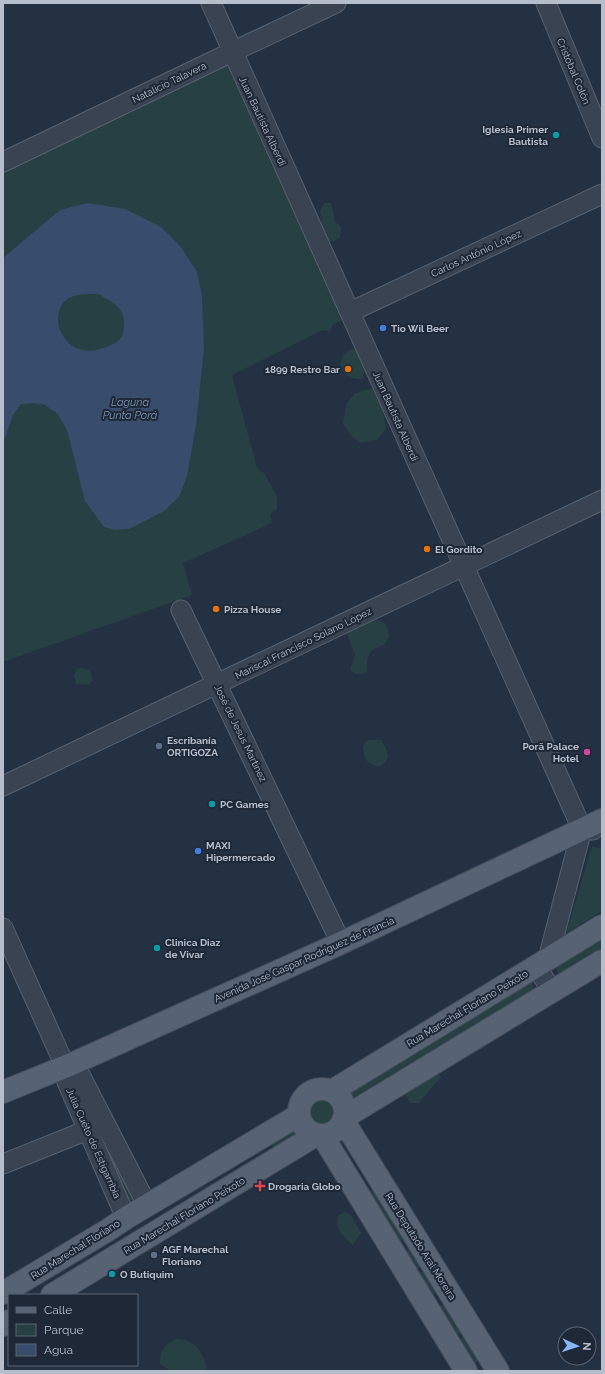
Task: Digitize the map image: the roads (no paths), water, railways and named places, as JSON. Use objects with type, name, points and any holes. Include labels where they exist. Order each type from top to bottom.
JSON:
[{"type":"main road","name":"Avenida José Gaspar Rodríguez de Francia","points":[[3,1092],[67,1066],[592,830],[602,820]]},
{"type":"main road","name":"Rua Marechal Floriano Peixoto","points":[[332,1091],[602,926]]},
{"type":"main road","points":[[344,1119],[344,1105],[341,1099],[332,1091],[321,1089],[310,1092],[300,1103],[298,1115],[304,1127],[310,1132],[319,1135],[331,1134],[336,1131],[344,1119],[602,961]]},
{"type":"main road","points":[[147,1206],[298,1115]]},
{"type":"main road","name":"Rua Deputado Aral Moreira","points":[[344,1119],[498,1371]]},
{"type":"main road","name":"Rua Marechal Floriano Peixoto","points":[[54,1294],[319,1135]]},
{"type":"main road","points":[[319,1135],[466,1371]]},
{"type":"main road","name":"Rua Marechal Floriano","points":[[3,1293],[147,1206]]},
{"type":"street","name":"Juan Bautista Alberdi","points":[[211,3],[464,567],[592,830]]},
{"type":"street","name":"Natalicio Talavera","points":[[3,162],[336,3]]},
{"type":"street","name":"Cristóbal Colón","points":[[546,3],[602,138]]},
{"type":"street","name":"Carlos Antônio López","points":[[350,312],[602,194]]},
{"type":"street","name":"Mariscal Francisco Solano López","points":[[3,786],[602,500]]},
{"type":"street","name":"José de Jesús Martinez","points":[[181,610],[218,684],[341,943]]},
{"type":"street","points":[[552,991],[542,963],[592,830]]},
{"type":"street","name":"Julia Cuéto de Estigarribia","points":[[3,928],[96,1126],[147,1206]]},
{"type":"street","points":[[3,1164],[96,1126]]},
{"type":"street","name":"Julia Cuéto de Estigarribia","points":[[96,1126],[126,1218]]},
{"type":"water","name":"Laguna Punta Porá","points":[[88,203],[125,209],[161,227],[181,247],[197,272],[202,295],[204,348],[196,425],[187,476],[179,497],[164,511],[129,529],[115,530],[104,527],[85,501],[67,430],[58,414],[45,405],[35,403],[21,404],[13,415],[3,444],[3,258],[60,210]],"holes":[[[99,294],[114,303],[121,311],[124,326],[123,334],[117,342],[102,349],[87,351],[80,350],[69,343],[59,328],[58,317],[61,306],[65,301],[74,296]]]},
{"type":"place","name":"Iglesia Primer Bautista","points":[[556,135]]},
{"type":"place","name":"Tio Wil Beer","points":[[383,328]]},
{"type":"place","name":"1899 Restro Bar","points":[[348,369]]},
{"type":"place","name":"El Gordito","points":[[427,549]]},
{"type":"place","name":"Pizza House","points":[[216,609]]},
{"type":"place","name":"Escribanía ORTIGOZA","points":[[159,746]]},
{"type":"place","name":"Porã Palace Hotel","points":[[587,752]]},
{"type":"place","name":"PC Games","points":[[212,804]]},
{"type":"place","name":"MAXI Hipermercado","points":[[198,851]]},
{"type":"place","name":"Clinica Diaz de Vivar","points":[[157,948]]},
{"type":"place","name":"Drogaria Globo","points":[[260,1186]]},
{"type":"place","name":"AGF Marechal Floriano","points":[[154,1255]]},
{"type":"place","name":"O Butiquim","points":[[112,1274]]}]
